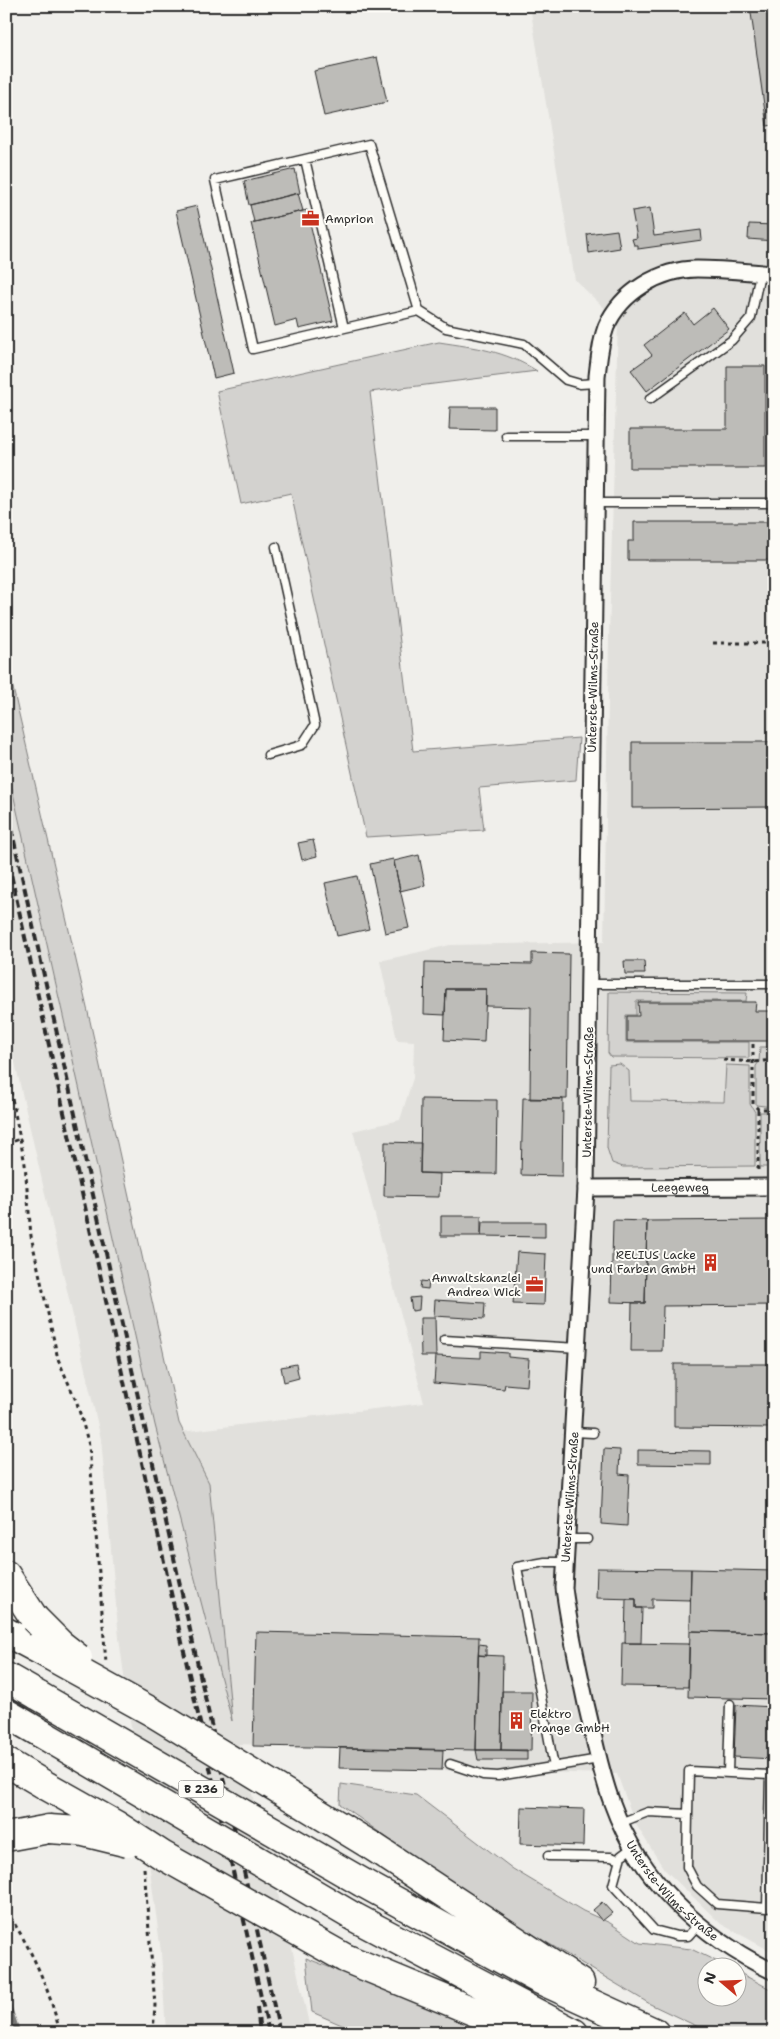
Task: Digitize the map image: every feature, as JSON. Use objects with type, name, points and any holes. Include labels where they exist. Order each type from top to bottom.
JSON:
[{"type":"highway","points":[[6,1575],[34,1618],[60,1644],[152,1712]]},
{"type":"highway","points":[[6,1632],[152,1712],[372,1846],[651,2031]]},
{"type":"highway","name":"B 236","points":[[6,1676],[363,1883],[536,1978],[651,2031]]},
{"type":"highway","name":"B 236","points":[[6,1713],[354,1918],[574,2033]]},
{"type":"highway","points":[[6,1762],[116,1825],[153,1861]]},
{"type":"highway","points":[[8,1836],[48,1829],[79,1831],[104,1836],[345,1958],[526,2033]]},
{"type":"street","name":"Unterste-Wilms-Straße","points":[[767,273],[696,269],[669,272],[648,281],[615,309],[606,328],[600,350],[596,436],[586,1188],[579,1348],[564,1588],[568,1619],[598,1759],[620,1823],[633,1847],[664,1892],[698,1925],[744,1956],[774,1972]]},
{"type":"street","name":"Leegeweg","points":[[586,1188],[774,1187]]},
{"type":"lane","points":[[419,311],[253,349],[215,180],[369,144],[419,311],[446,328],[524,344],[566,380],[580,384],[597,383]]},
{"type":"lane","points":[[305,159],[344,328]]},
{"type":"lane","points":[[650,399],[739,333],[751,318],[767,273]]},
{"type":"lane","points":[[506,436],[596,436]]},
{"type":"lane","points":[[595,503],[774,503]]},
{"type":"lane","points":[[268,755],[302,745],[315,725],[276,548]]},
{"type":"lane","points":[[589,984],[774,984]]},
{"type":"lane","points":[[444,1340],[579,1348]]},
{"type":"lane","points":[[574,1432],[593,1432]]},
{"type":"lane","points":[[567,1539],[587,1540]]},
{"type":"lane","points":[[554,1767],[517,1567],[545,1562],[566,1562]]},
{"type":"lane","points":[[728,1773],[730,1704]]},
{"type":"lane","points":[[450,1764],[483,1775],[498,1776],[598,1759]]},
{"type":"lane","points":[[689,1771],[770,1775],[767,1908],[717,1904],[697,1886],[687,1867],[688,1814],[689,1771]]},
{"type":"lane","points":[[620,1823],[648,1812],[688,1814]]},
{"type":"lane","points":[[633,1847],[621,1856],[613,1885],[654,1930],[677,1936],[688,1936],[698,1925]]},
{"type":"lane","points":[[548,1856],[611,1857],[620,1860]]},
{"type":"path","points":[[713,643],[774,643]]},
{"type":"path","points":[[753,1044],[753,1104],[758,1109],[774,1109]]},
{"type":"path","points":[[722,1060],[753,1062],[774,1060]]},
{"type":"path","points":[[6,1068],[27,1185],[31,1236],[58,1359],[77,1403],[89,1445],[107,1668]]},
{"type":"path","points":[[758,1109],[758,1170]]},
{"type":"path","points":[[6,1143],[20,1139]]},
{"type":"path","points":[[153,1861],[155,2005],[153,2033]]},
{"type":"path","points":[[6,1911],[18,1929],[48,1994],[60,2033]]},
{"type":"shaded area","points":[[530,6],[774,6],[774,1953],[721,1924],[664,1869],[635,1823],[617,1774],[339,1768],[339,1748],[239,1744],[292,1948],[311,2033],[166,2033],[161,1952],[119,1638],[101,1439],[6,1023],[6,762],[155,1425],[173,1433],[424,1403],[353,1131],[400,1120],[413,1078],[414,1041],[397,1040],[380,961],[450,945],[604,942],[609,636],[618,321],[575,280]]},
{"type":"shaded area","points":[[439,342],[478,348],[501,354],[513,358],[537,371],[370,392],[413,751],[579,738],[576,780],[479,788],[484,830],[366,837],[291,493],[241,504],[217,391]]},
{"type":"shaded area","points":[[6,658],[90,1021],[179,1423],[209,1483],[232,1721],[155,1425],[6,762]]},
{"type":"shaded area","points":[[609,992],[747,993],[746,1001],[636,1001],[636,1015],[626,1015],[626,1042],[749,1042],[749,1058],[611,1057],[608,1053]]},
{"type":"shaded area","points":[[760,1047],[774,1047],[774,1107],[756,1105],[756,1066],[759,1062]]},
{"type":"shaded area","points":[[620,1064],[629,1071],[630,1101],[724,1102],[726,1065],[750,1066],[750,1104],[755,1112],[755,1166],[623,1167],[612,1163],[607,1148],[609,1065]]},
{"type":"shaded area","points":[[760,1112],[774,1112],[774,1167],[760,1167]]},
{"type":"shaded area","points":[[341,1784],[416,1795],[513,1869],[583,1911],[610,1923],[640,1943],[691,1949],[705,1956],[698,1956],[698,2006],[748,2006],[748,1977],[774,1991],[774,2033],[711,2033],[650,2004],[459,1890],[340,1804]]},
{"type":"shaded area","points":[[306,1958],[494,2033],[360,2033],[312,2012]]},
{"type":"building","points":[[750,6],[774,6],[774,125],[767,126]]},
{"type":"building","points":[[377,57],[387,102],[324,116],[314,71]]},
{"type":"building","points":[[295,169],[300,193],[249,205],[244,181]]},
{"type":"building","points":[[298,193],[303,211],[254,222],[250,205]]},
{"type":"building","points":[[197,206],[234,373],[214,378],[176,211]]},
{"type":"building","points":[[650,208],[654,236],[701,230],[702,240],[638,249],[638,245],[634,245],[632,239],[637,238],[632,211]]},
{"type":"building","points":[[307,210],[333,321],[299,329],[297,320],[275,326],[251,223]]},
{"type":"building","points":[[749,224],[774,225],[774,241],[748,239]]},
{"type":"building","points":[[617,230],[620,248],[589,253],[587,234]]},
{"type":"building","points":[[713,308],[729,329],[647,391],[631,370],[652,355],[644,345],[685,313],[693,324]]},
{"type":"building","points":[[727,366],[765,366],[765,468],[630,468],[630,429],[727,429]]},
{"type":"building","points":[[450,407],[495,407],[495,430],[449,429]]},
{"type":"building","points":[[634,522],[774,522],[774,560],[628,560],[628,541],[634,541]]},
{"type":"building","points":[[632,742],[774,742],[774,807],[632,808]]},
{"type":"building","points":[[313,840],[317,856],[302,860],[298,843]]},
{"type":"building","points":[[419,855],[425,885],[400,891],[394,861]]},
{"type":"building","points":[[393,859],[409,928],[385,933],[370,864]]},
{"type":"building","points":[[357,876],[369,929],[337,936],[325,883]]},
{"type":"building","points":[[532,953],[569,954],[567,1099],[530,1099],[531,1007],[486,1006],[486,989],[446,989],[445,1015],[424,1014],[425,962],[532,964]]},
{"type":"building","points":[[624,961],[644,961],[645,974],[625,974]]},
{"type":"building","points":[[446,989],[486,989],[484,1042],[444,1040]]},
{"type":"building","points":[[638,1002],[756,1002],[755,1011],[771,1011],[770,1041],[627,1041],[627,1016],[639,1016]]},
{"type":"building","points":[[771,1008],[774,1008],[774,1041],[770,1041]]},
{"type":"building","points":[[523,1098],[563,1099],[562,1176],[521,1175]]},
{"type":"building","points":[[421,1099],[497,1100],[496,1174],[420,1173]]},
{"type":"building","points":[[385,1142],[421,1143],[420,1173],[440,1174],[439,1197],[384,1196]]},
{"type":"building","points":[[441,1216],[481,1216],[481,1236],[441,1236]]},
{"type":"building","points":[[613,1220],[647,1221],[645,1303],[611,1302]]},
{"type":"building","name":"RELIUS Lacke und Farben GmbH","points":[[774,1220],[774,1305],[663,1306],[662,1351],[631,1351],[632,1303],[645,1303],[647,1221]]},
{"type":"building","points":[[482,1222],[545,1222],[545,1237],[481,1236]]},
{"type":"building","points":[[517,1252],[546,1254],[544,1305],[513,1304]]},
{"type":"building","points":[[421,1281],[429,1282],[428,1289],[420,1288]]},
{"type":"building","points":[[420,1297],[419,1310],[412,1311],[410,1298]]},
{"type":"building","points":[[435,1300],[485,1303],[484,1319],[434,1316]]},
{"type":"building","points":[[420,1318],[435,1318],[436,1356],[421,1356]]},
{"type":"building","points":[[481,1351],[508,1353],[508,1357],[529,1359],[527,1386],[505,1384],[504,1389],[434,1383],[436,1356],[481,1358]]},
{"type":"building","points":[[296,1364],[299,1378],[284,1382],[281,1367]]},
{"type":"building","points":[[674,1364],[774,1364],[774,1428],[674,1427]]},
{"type":"building","points":[[604,1449],[620,1450],[619,1474],[629,1475],[627,1526],[601,1524]]},
{"type":"building","points":[[638,1450],[711,1451],[711,1465],[638,1464]]},
{"type":"building","points":[[597,1568],[691,1569],[690,1600],[652,1599],[652,1608],[636,1608],[636,1599],[596,1598]]},
{"type":"building","points":[[691,1569],[774,1571],[774,1633],[690,1631]]},
{"type":"building","points":[[626,1599],[636,1599],[636,1608],[642,1608],[641,1643],[625,1643]]},
{"type":"building","points":[[690,1631],[774,1633],[774,1699],[688,1697]]},
{"type":"building","points":[[256,1632],[479,1637],[476,1750],[253,1746]]},
{"type":"building","points":[[622,1643],[689,1644],[688,1687],[621,1686]]},
{"type":"building","points":[[479,1644],[486,1645],[486,1656],[478,1655]]},
{"type":"building","points":[[478,1655],[503,1656],[501,1750],[476,1750]]},
{"type":"building","name":"Elektro Prange GmbH","points":[[502,1691],[532,1691],[531,1751],[501,1750]]},
{"type":"building","points":[[736,1705],[774,1707],[774,1759],[734,1757]]},
{"type":"building","points":[[340,1748],[443,1750],[442,1770],[339,1768]]},
{"type":"building","points":[[476,1750],[527,1750],[527,1760],[478,1760]]},
{"type":"building","points":[[521,1807],[584,1809],[583,1846],[520,1844]]},
{"type":"building","points":[[602,1902],[612,1913],[602,1921],[593,1910]]},
{"type":"waterway","points":[[6,1998],[18,2033]]},
{"type":"railway","points":[[6,805],[280,2033]]},
{"type":"railway","points":[[6,852],[269,2033]]},
{"type":"railway","points":[[257,2007],[260,2033]]},
{"type":"place","name":"Amprion","points":[[311,219]]},
{"type":"place","name":"RELIUS Lacke und Farben GmbH","points":[[710,1262]]},
{"type":"place","name":"Anwaltskanzlei Andrea Wick","points":[[535,1285]]},
{"type":"place","name":"Elektro Prange GmbH","points":[[516,1721]]}]
